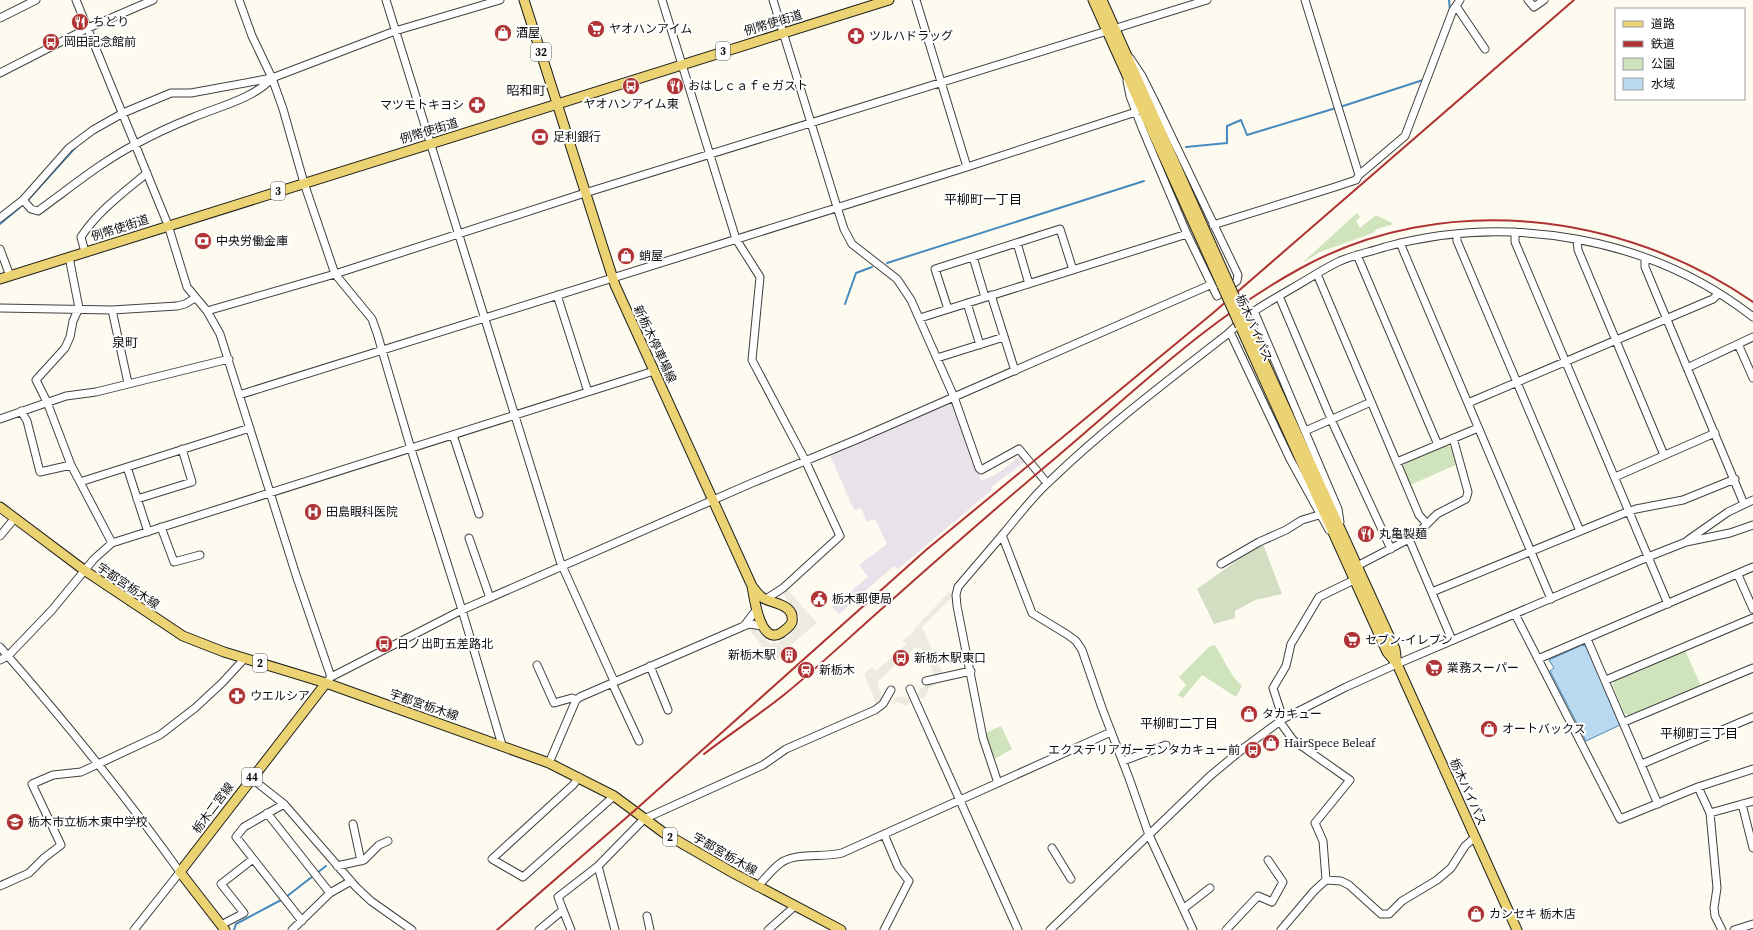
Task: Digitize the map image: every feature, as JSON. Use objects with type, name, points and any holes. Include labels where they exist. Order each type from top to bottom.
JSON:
[{"type":"main road","name":"32","points":[[524,0],[557,104]]},
{"type":"main road","name":"例幣使街道","points":[[0,279],[168,225],[889,0]]},
{"type":"main road","name":"栃木バイパス","points":[[1093,0],[1124,50],[1225,284],[1338,535],[1354,580],[1387,652],[1397,664],[1517,930]]},
{"type":"main road","name":"栃木バイパス","points":[[1102,0],[1139,111],[1225,284]]},
{"type":"main road","name":"新栃木停車場線","points":[[557,104],[612,278],[752,586]]},
{"type":"main road","name":"宇都宮栃木線","points":[[0,507],[84,570],[183,636],[245,658],[328,680],[549,763],[614,796],[664,834],[757,887],[841,930]]},
{"type":"main road","name":"栃木バイパス","points":[[1338,535],[1357,566],[1395,649],[1397,664]]},
{"type":"main road","points":[[752,586],[759,595],[781,604],[793,618],[790,625],[776,635],[768,632],[762,626],[752,586]]},
{"type":"main road","name":"栃木二宮線","points":[[180,872],[328,680]]},
{"type":"main road","points":[[180,872],[223,927]]},
{"type":"street","points":[[0,18],[36,0]]},
{"type":"street","points":[[76,0],[168,225],[187,287],[207,311],[220,334],[328,680],[462,610],[712,500],[954,397],[1210,285]]},
{"type":"street","points":[[0,73],[133,4],[153,0]]},
{"type":"street","points":[[239,0],[252,36],[272,78],[283,109],[304,183],[335,274],[372,319],[502,745]]},
{"type":"street","points":[[386,0],[562,567],[639,741]]},
{"type":"street","points":[[0,218],[23,200],[69,148],[93,130],[122,113],[171,93],[191,93],[272,78],[395,31],[500,0]]},
{"type":"street","points":[[662,0],[736,239],[760,277],[760,294],[752,360],[805,460],[840,536],[783,588],[766,599]]},
{"type":"street","points":[[773,0],[844,229],[852,244],[897,279],[906,292],[920,318],[954,397],[981,470],[1019,449],[1047,483]]},
{"type":"street","points":[[916,0],[967,167]]},
{"type":"street","points":[[207,311],[335,274],[585,193],[1207,0]]},
{"type":"street","points":[[1305,0],[1359,175]]},
{"type":"street","points":[[1528,0],[1534,7],[1544,0]]},
{"type":"street","points":[[1213,225],[1352,182],[1405,136],[1453,10],[1458,3],[1485,48]]},
{"type":"street","points":[[239,395],[967,167],[1139,111],[1150,147],[1187,234],[1210,285],[1217,296],[1238,279],[1147,85],[1135,64],[1124,50]]},
{"type":"street","points":[[23,200],[31,209],[38,211],[100,166],[135,144],[193,117],[243,98],[268,84],[272,78]]},
{"type":"street","points":[[84,252],[81,237],[88,227],[106,207],[147,173]]},
{"type":"street","points":[[948,309],[935,269],[1060,229],[1073,270]]},
{"type":"street","points":[[998,783],[983,738],[972,671],[956,595],[958,587],[1047,483],[1182,368],[1254,312],[1279,296],[1341,261],[1400,243],[1415,239],[1457,234],[1480,232],[1515,232],[1577,240],[1611,247],[1645,258],[1681,273],[1718,294],[1753,317]]},
{"type":"street","points":[[1515,232],[1515,242],[1668,604]]},
{"type":"street","points":[[920,318],[1187,234]]},
{"type":"street","points":[[1457,234],[1458,241],[1580,531]]},
{"type":"street","points":[[1577,240],[1578,250],[1664,455]]},
{"type":"street","points":[[1017,243],[1029,284]]},
{"type":"street","points":[[1400,243],[1551,599]]},
{"type":"street","points":[[0,249],[10,276]]},
{"type":"street","points":[[1357,255],[1438,444]]},
{"type":"street","points":[[69,257],[78,308],[72,321],[70,337],[65,348],[36,380],[47,402],[71,464],[112,543]]},
{"type":"street","points":[[973,257],[1015,370]]},
{"type":"street","points":[[1645,258],[1645,267],[1744,504]]},
{"type":"street","points":[[1316,274],[1419,515],[1427,524]]},
{"type":"street","points":[[1468,403],[1667,320],[1713,299],[1718,294]]},
{"type":"street","points":[[557,295],[588,392]]},
{"type":"street","points":[[1279,296],[1331,419],[1391,549]]},
{"type":"street","points":[[0,308],[78,308],[112,310],[177,306],[185,304],[196,298]]},
{"type":"street","points":[[967,303],[980,344]]},
{"type":"street","points":[[112,310],[128,383]]},
{"type":"street","points":[[1254,312],[1338,508],[1338,535]]},
{"type":"street","points":[[1230,332],[1290,459],[1319,515],[1338,535]]},
{"type":"street","points":[[937,358],[1004,337]]},
{"type":"street","points":[[1687,368],[1753,338]]},
{"type":"street","points":[[1738,344],[1753,378]]},
{"type":"street","points":[[0,419],[66,396],[96,392],[229,359]]},
{"type":"street","points":[[0,660],[8,656],[52,610],[102,550],[112,543],[654,371]]},
{"type":"street","points":[[1305,431],[1371,402]]},
{"type":"street","points":[[21,411],[27,421],[40,472],[71,464]]},
{"type":"street","points":[[80,482],[250,428]]},
{"type":"street","points":[[1397,462],[1478,428]]},
{"type":"street","points":[[1615,477],[1715,433]]},
{"type":"street","points":[[453,435],[479,514]]},
{"type":"street","points":[[1357,566],[1409,539],[1435,515],[1462,501],[1468,495],[1453,438]]},
{"type":"street","points":[[137,499],[192,482],[182,449]]},
{"type":"street","points":[[127,467],[148,532]]},
{"type":"street","points":[[1432,592],[1629,511],[1683,500],[1735,480]]},
{"type":"street","points":[[1686,542],[1728,512],[1753,500]]},
{"type":"street","points":[[1221,564],[1241,552],[1279,534],[1302,520],[1319,515]]},
{"type":"street","points":[[0,536],[14,518]]},
{"type":"street","points":[[1050,930],[1210,776],[1281,721],[1346,687],[1397,664],[1648,557],[1686,542],[1730,533],[1753,525]]},
{"type":"street","points":[[162,527],[174,562],[200,555]]},
{"type":"street","points":[[1002,535],[1032,612],[1068,635],[1081,647],[1149,835],[1193,930]]},
{"type":"street","points":[[469,538],[490,598]]},
{"type":"street","points":[[1409,539],[1452,640]]},
{"type":"street","points":[[1538,660],[1738,575],[1753,567]]},
{"type":"street","points":[[1738,575],[1753,609]]},
{"type":"street","points":[[965,579],[970,585]]},
{"type":"street","points":[[1326,880],[1323,841],[1315,823],[1350,780],[1293,740],[1281,721],[1273,688],[1286,666],[1291,644],[1319,597],[1354,580]]},
{"type":"street","points":[[781,604],[780,594],[783,588]]},
{"type":"street","points":[[744,626],[757,608]]},
{"type":"street","points":[[1515,614],[1620,820],[1698,787],[1753,769]]},
{"type":"street","points":[[1606,680],[1753,618]]},
{"type":"street","points":[[549,763],[576,700],[613,682],[744,626],[750,624],[762,626]]},
{"type":"street","points":[[1587,639],[1606,680],[1658,804]]},
{"type":"street","points":[[0,647],[42,694],[98,764],[180,872],[134,930]]},
{"type":"street","points":[[0,886],[29,873],[44,858],[61,845],[32,784],[53,775],[81,772],[160,735],[195,708],[245,658]]},
{"type":"street","points":[[537,665],[554,703],[572,698],[576,700]]},
{"type":"street","points":[[650,666],[668,710]]},
{"type":"street","points":[[1624,722],[1753,668]]},
{"type":"street","points":[[926,681],[972,671]]},
{"type":"street","points":[[910,689],[1018,930]]},
{"type":"street","points":[[571,930],[558,898],[598,866],[644,819],[763,765],[786,749],[875,710],[883,704],[891,690]]},
{"type":"street","points":[[1642,764],[1753,717]]},
{"type":"street","points":[[757,887],[782,862],[794,857],[829,856],[842,853],[1111,732]]},
{"type":"street","points":[[1123,762],[1166,745]]},
{"type":"street","points":[[578,777],[573,785],[492,859],[523,877],[614,796]]},
{"type":"street","points":[[251,778],[284,804],[337,866],[371,900],[412,930]]},
{"type":"street","points":[[1698,787],[1710,813],[1718,888],[1714,908],[1715,916],[1722,930]]},
{"type":"street","points":[[1710,813],[1753,801]]},
{"type":"street","points":[[284,804],[244,827],[236,837],[302,921]]},
{"type":"street","points":[[1742,804],[1753,848]]},
{"type":"street","points":[[267,814],[330,893]]},
{"type":"street","points":[[353,824],[361,861]]},
{"type":"street","points":[[884,834],[898,868],[909,881],[884,930]]},
{"type":"street","points":[[1281,930],[1314,891],[1326,880],[1341,881],[1349,885],[1381,914],[1389,914],[1402,901],[1437,880],[1451,868],[1465,846],[1475,837]]},
{"type":"street","points":[[337,866],[364,860],[379,845],[388,841]]},
{"type":"street","points":[[1052,848],[1071,879]]},
{"type":"street","points":[[223,927],[244,913],[221,884],[253,859]]},
{"type":"street","points":[[1226,930],[1258,896],[1272,902],[1283,882],[1268,860]]},
{"type":"street","points":[[598,866],[615,930]]},
{"type":"street","points":[[292,930],[330,893],[351,881]]},
{"type":"street","points":[[1183,909],[1210,888]]},
{"type":"street","points":[[768,930],[795,906]]},
{"type":"street","points":[[539,930],[563,910]]},
{"type":"street","points":[[647,916],[650,930]]},
{"type":"street","points":[[1734,930],[1753,924]]},
{"type":"shaded area","points":[[950,403],[953,405],[981,481],[997,474],[1021,455],[1026,461],[991,487],[992,490],[898,569],[894,566],[839,614],[832,607],[868,577],[859,565],[887,544],[875,519],[867,522],[861,508],[854,510],[830,455]]},
{"type":"shaded area","points":[[786,588],[817,623],[786,649],[787,651],[774,662],[748,628],[755,628],[771,645],[772,643],[776,643],[778,646],[778,642],[791,635],[790,634],[799,624],[800,618],[784,595]]},
{"type":"shaded area","points":[[950,591],[952,597],[922,627],[944,676],[935,676],[922,649],[916,647],[878,681],[882,699],[877,706],[864,674],[872,667],[876,671],[906,644],[903,640],[913,633],[914,629]]},
{"type":"shaded area","points":[[931,682],[937,684],[929,688],[925,698],[919,698],[918,693],[920,689]]},
{"type":"shaded area","points":[[900,696],[908,698],[910,701],[907,706],[897,702],[894,704],[894,698]]},
{"type":"green space","points":[[1357,213],[1360,217],[1356,221],[1360,228],[1376,215],[1394,224],[1377,229],[1373,233],[1320,252],[1302,263]]},
{"type":"green space","points":[[1447,445],[1452,448],[1456,465],[1410,485],[1403,468],[1405,462]]},
{"type":"green space","points":[[1263,544],[1282,594],[1255,600],[1235,611],[1235,618],[1214,624],[1197,589]]},
{"type":"green space","points":[[1215,645],[1234,678],[1242,686],[1236,697],[1202,675],[1183,698],[1178,695],[1186,685],[1179,677],[1209,647]]},
{"type":"green space","points":[[1685,650],[1701,686],[1630,716],[1624,713],[1613,686],[1614,680]]},
{"type":"green space","points":[[1001,726],[1012,749],[993,760],[985,733]]},
{"type":"water","points":[[1582,645],[1587,647],[1620,725],[1586,741],[1550,671],[1554,668],[1549,660]]},
{"type":"waterway","points":[[1449,0],[1450,11]]},
{"type":"waterway","points":[[1340,107],[1423,80]]},
{"type":"waterway","points":[[1186,147],[1227,143],[1227,126],[1241,120],[1247,135],[1336,108]]},
{"type":"waterway","points":[[27,201],[75,148]]},
{"type":"waterway","points":[[887,263],[1144,181]]},
{"type":"waterway","points":[[0,224],[24,204]]},
{"type":"waterway","points":[[845,304],[856,273],[872,267]]},
{"type":"waterway","points":[[286,897],[326,866]]},
{"type":"waterway","points":[[234,930],[236,924],[283,899]]},
{"type":"railway","points":[[497,930],[634,811],[926,550],[1213,313],[1574,0]]},
{"type":"railway","points":[[704,754],[799,683],[996,508],[1205,331],[1268,287],[1301,268],[1356,243],[1413,228],[1472,221],[1532,222],[1590,231],[1648,248],[1702,272],[1753,302]]},
{"type":"place","name":"ちどり","points":[[80,22]]},
{"type":"place","name":"ヤオハンアイム","points":[[596,29]]},
{"type":"place","name":"酒屋","points":[[503,33]]},
{"type":"place","name":"ツルハドラッグ","points":[[856,36]]},
{"type":"place","name":"岡田記念館前","points":[[51,42]]},
{"type":"place","name":"ヤオハンアイム東","points":[[631,86]]},
{"type":"place","name":"おはしｃａｆｅガスト","points":[[675,86]]},
{"type":"place","name":"マツモトキヨシ","points":[[477,105]]},
{"type":"place","name":"足利銀行","points":[[540,137]]},
{"type":"place","name":"中央労働金庫","points":[[203,241]]},
{"type":"place","name":"蛸屋","points":[[626,256]]},
{"type":"place","name":"田島眼科医院","points":[[313,512]]},
{"type":"place","name":"丸亀製麺","points":[[1366,534]]},
{"type":"place","name":"栃木郵便局","points":[[819,599]]},
{"type":"place","name":"セブン-イレブン","points":[[1352,640]]},
{"type":"place","name":"日ノ出町五差路北","points":[[384,644]]},
{"type":"place","name":"新栃木駅","points":[[789,655]]},
{"type":"place","name":"新栃木駅東口","points":[[901,658]]},
{"type":"place","name":"業務スーパー","points":[[1434,668]]},
{"type":"place","name":"新栃木","points":[[806,670]]},
{"type":"place","name":"ウエルシア","points":[[237,696]]},
{"type":"place","name":"タカキュー","points":[[1249,714]]},
{"type":"place","name":"オートバックス","points":[[1489,729]]},
{"type":"place","name":"HairSpece Beleaf","points":[[1271,743]]},
{"type":"place","name":"エクステリアガーデンタカキュー前","points":[[1253,750]]},
{"type":"place","name":"栃木市立栃木東中学校","points":[[15,822]]},
{"type":"place","name":"カンセキ 栃木店","points":[[1476,914]]},
{"type":"district","name":"昭和町","points":[[526,90]]},
{"type":"district","name":"平柳町一丁目","points":[[983,199]]},
{"type":"district","name":"泉町","points":[[125,342]]},
{"type":"district","name":"平柳町二丁目","points":[[1179,723]]},
{"type":"district","name":"平柳町三丁目","points":[[1699,733]]}]
